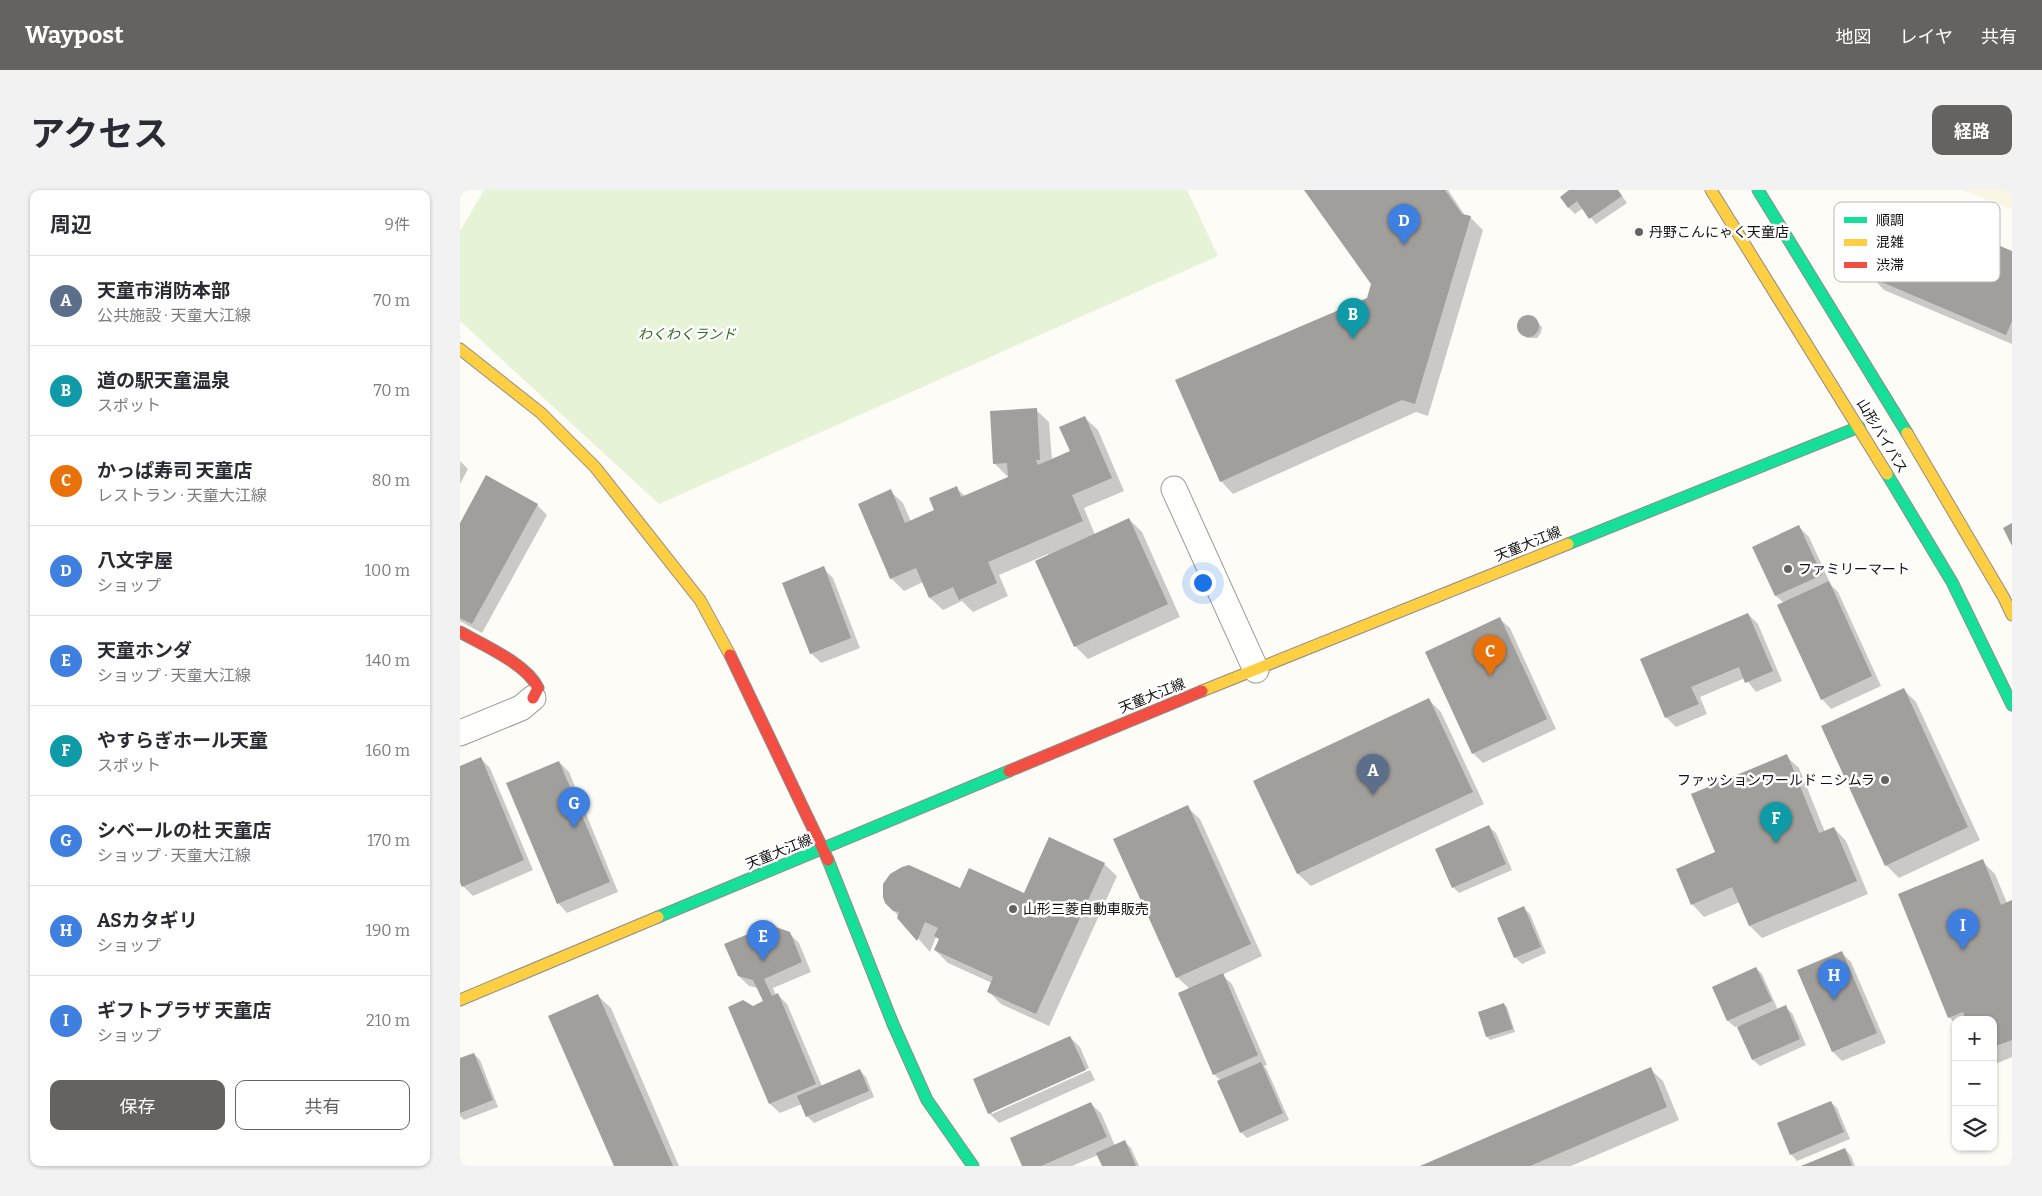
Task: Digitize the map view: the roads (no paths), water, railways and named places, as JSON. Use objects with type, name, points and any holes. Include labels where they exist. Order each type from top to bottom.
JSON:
[{"type":"main road","name":"山形バイパス","points":[[1711,190],[1859,427],[1952,582],[2012,705]]},
{"type":"main road","name":"山形バイパス","points":[[1758,190],[1901,423],[2004,598],[2012,615]]},
{"type":"main road","points":[[460,348],[541,412],[595,467],[700,600],[718,630],[824,849],[893,1024],[927,1100],[973,1166]]},
{"type":"main road","name":"天童大江線","points":[[460,1000],[1009,771],[1859,427]]},
{"type":"main road","points":[[460,632],[534,679],[538,686],[533,698]]},
{"type":"street","points":[[1174,488],[1256,670]]},
{"type":"street","points":[[460,733],[521,708],[533,698]]},
{"type":"place","name":"丹野こんにゃく天童店","points":[[1639,232]]},
{"type":"place","name":"八文字屋","points":[[1404,245]]},
{"type":"place","name":"道の駅天童温泉","points":[[1353,339]]},
{"type":"place","name":"ファミリーマート","points":[[1788,569]]},
{"type":"place","name":"かっぱ寿司 天童店","points":[[1490,676]]},
{"type":"place","name":"ファッションワールド ニシムラ","points":[[1885,780]]},
{"type":"place","name":"天童市消防本部","points":[[1373,795]]},
{"type":"place","name":"シベールの杜 天童店","points":[[574,828]]},
{"type":"place","name":"やすらぎホール天童","points":[[1776,843]]},
{"type":"place","name":"山形三菱自動車販売","points":[[1013,909]]},
{"type":"place","name":"ギフトプラザ 天童店","points":[[1963,950]]},
{"type":"place","name":"天童ホンダ","points":[[763,961]]},
{"type":"place","name":"ASカタギリ","points":[[1834,1000]]},
{"type":"park label","name":"わくわくランド","points":[[687,334]]}]
